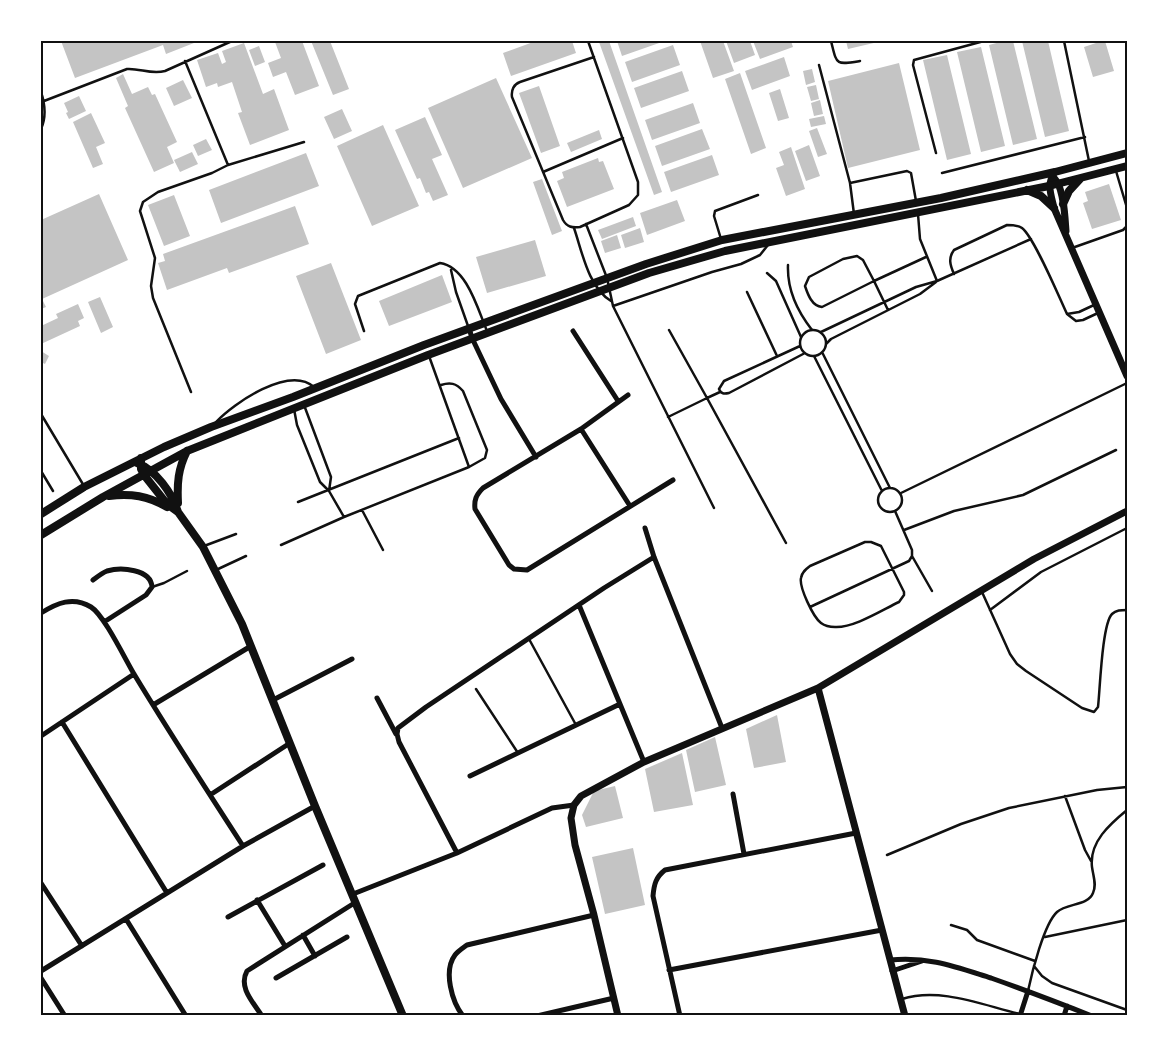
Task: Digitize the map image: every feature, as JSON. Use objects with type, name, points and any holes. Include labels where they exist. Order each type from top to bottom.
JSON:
[{"type":"main road","points":[[41,514],[84,487],[211,427],[469,328],[607,278],[722,240],[916,203],[1051,174],[1127,153]]},
{"type":"main road","points":[[41,536],[104,497],[187,451],[428,355],[649,272],[725,251],[1059,184],[1127,166]]},
{"type":"main road","points":[[1063,204],[1073,186],[1084,176]]},
{"type":"main road","points":[[1025,190],[1041,196],[1054,208]]},
{"type":"main road","points":[[424,345],[428,355]]},
{"type":"main road","points":[[293,397],[294,409]]},
{"type":"main road","points":[[178,512],[177,476],[187,451]]},
{"type":"main road","points":[[138,462],[152,471],[172,496],[178,512],[203,547],[216,570],[251,646],[314,806],[355,898],[400,1014]]},
{"type":"main road","points":[[138,462],[144,475],[166,504],[178,512]]},
{"type":"main road","points":[[104,497],[124,494],[142,496],[178,512]]},
{"type":"street","points":[[1051,174],[1059,184],[1067,237]]},
{"type":"street","points":[[1051,174],[1049,186],[1054,208],[1094,305],[1127,376]]},
{"type":"street","points":[[469,328],[501,399],[536,457]]},
{"type":"street","points":[[573,332],[618,401]]},
{"type":"street","points":[[628,395],[581,429],[483,488],[477,493],[474,501],[475,509],[508,565],[514,569],[527,570],[673,480]]},
{"type":"street","points":[[581,429],[630,506]]},
{"type":"street","points":[[618,1016],[575,845],[571,818],[574,805],[581,796],[644,762],[818,688],[1034,559],[1127,511]]},
{"type":"street","points":[[645,528],[654,557],[722,728]]},
{"type":"street","points":[[396,734],[400,725],[426,707],[654,557]]},
{"type":"street","points":[[93,580],[106,572],[125,570],[139,572],[148,577],[152,583],[152,587],[146,595],[104,622]]},
{"type":"street","points":[[41,613],[61,603],[76,602],[90,606],[102,616],[153,705],[243,846]]},
{"type":"street","points":[[579,606],[644,762]]},
{"type":"street","points":[[153,705],[251,646]]},
{"type":"street","points":[[273,700],[352,659]]},
{"type":"street","points":[[41,736],[134,674]]},
{"type":"street","points":[[818,688],[905,1016]]},
{"type":"street","points":[[377,698],[396,734],[398,742],[457,853]]},
{"type":"street","points":[[470,776],[620,704]]},
{"type":"street","points":[[62,722],[167,893]]},
{"type":"street","points":[[210,795],[290,743]]},
{"type":"street","points":[[732,794],[744,854]]},
{"type":"street","points":[[262,1016],[245,988],[245,975],[250,967],[303,935],[355,898],[552,808],[574,805]]},
{"type":"street","points":[[41,971],[243,846],[314,806]]},
{"type":"street","points":[[680,1016],[653,896],[655,881],[659,874],[666,870],[856,833]]},
{"type":"street","points":[[228,917],[323,865]]},
{"type":"street","points":[[41,883],[82,946]]},
{"type":"street","points":[[257,900],[285,946]]},
{"type":"street","points":[[463,1016],[458,1010],[451,993],[449,972],[451,961],[456,954],[468,945],[594,915]]},
{"type":"street","points":[[126,919],[186,1016]]},
{"type":"street","points":[[670,970],[882,930]]},
{"type":"street","points":[[303,935],[314,956]]},
{"type":"street","points":[[276,978],[347,937]]},
{"type":"street","points":[[890,960],[906,959],[943,963],[1028,991],[1092,1016]]},
{"type":"street","points":[[892,971],[923,961]]},
{"type":"street","points":[[41,978],[65,1016]]},
{"type":"street","points":[[1020,1015],[1028,991]]},
{"type":"street","points":[[538,1016],[614,998]]},
{"type":"street","points":[[1064,1016],[1067,1006]]},
{"type":"lane","points":[[44,101],[127,69],[160,73],[232,41]]},
{"type":"lane","points":[[574,228],[629,204],[638,195],[638,182],[624,138],[588,41]]},
{"type":"lane","points":[[831,41],[835,58],[840,64],[860,61]]},
{"type":"lane","points":[[936,153],[913,65],[914,60],[984,41]]},
{"type":"lane","points":[[1064,41],[1090,162]]},
{"type":"lane","points":[[594,57],[520,82],[513,88],[512,97],[565,222],[574,228],[594,283],[611,301]]},
{"type":"lane","points":[[185,61],[228,165]]},
{"type":"lane","points":[[820,65],[850,183],[854,215]]},
{"type":"lane","points":[[41,92],[44,101],[44,123],[41,129]]},
{"type":"lane","points":[[942,173],[1084,137]]},
{"type":"lane","points":[[543,172],[624,138]]},
{"type":"lane","points":[[191,392],[153,298],[151,286],[155,258],[140,208],[143,202],[158,192],[212,173],[228,165],[304,142]]},
{"type":"lane","points":[[1116,169],[1127,208]]},
{"type":"lane","points":[[850,183],[907,171],[911,173],[916,203]]},
{"type":"lane","points":[[722,240],[714,211],[758,194]]},
{"type":"lane","points":[[918,213],[920,240],[937,282]]},
{"type":"lane","points":[[586,224],[607,278],[613,306],[714,508]]},
{"type":"lane","points":[[954,274],[950,260],[954,250],[1007,225],[1013,225],[1022,228],[1031,239],[1067,314],[1076,321],[1098,313]]},
{"type":"lane","points":[[1071,248],[1123,230],[1127,226]]},
{"type":"lane","points":[[814,356],[822,352],[831,339],[920,294],[937,282],[1031,239]]},
{"type":"lane","points":[[613,306],[741,264],[760,255],[771,242]]},
{"type":"lane","points":[[888,310],[874,281],[863,260],[857,256],[809,277],[806,286],[813,304],[822,307],[874,281],[926,257]]},
{"type":"lane","points":[[364,331],[355,304],[356,298],[360,294],[436,264],[443,264],[467,283],[487,333]]},
{"type":"lane","points":[[788,265],[788,278],[793,297],[812,330]]},
{"type":"lane","points":[[450,268],[456,292],[469,328]]},
{"type":"lane","points":[[767,273],[776,281],[801,337],[800,346],[805,353],[814,356],[882,490]]},
{"type":"lane","points":[[801,337],[804,333],[812,330],[821,332],[916,287],[937,282]]},
{"type":"lane","points":[[747,292],[777,356]]},
{"type":"lane","points":[[1067,314],[1079,312],[1094,305]]},
{"type":"lane","points":[[669,330],[786,543]]},
{"type":"lane","points":[[821,332],[826,344]]},
{"type":"lane","points":[[720,392],[719,389],[724,381],[800,346]]},
{"type":"lane","points":[[822,352],[890,488]]},
{"type":"lane","points":[[668,418],[720,392],[724,394],[729,393],[805,353]]},
{"type":"lane","points":[[428,355],[469,467]]},
{"type":"lane","points":[[211,427],[223,414],[239,402],[264,389],[291,380],[304,381],[315,388]]},
{"type":"lane","points":[[281,545],[344,517],[469,467],[485,458],[487,450],[463,390],[453,383],[440,385]]},
{"type":"lane","points":[[901,493],[1127,383]]},
{"type":"lane","points":[[304,405],[331,478],[329,491]]},
{"type":"lane","points":[[294,409],[297,425],[320,482],[329,491],[344,517]]},
{"type":"lane","points":[[41,414],[84,487]]},
{"type":"lane","points":[[298,502],[459,438]]},
{"type":"lane","points":[[904,530],[954,511],[1023,495],[1116,450]]},
{"type":"lane","points":[[41,471],[53,490]]},
{"type":"lane","points":[[890,488],[894,488],[901,493],[902,502],[895,512],[886,512],[880,506],[878,498],[882,490],[890,488]]},
{"type":"lane","points":[[362,510],[384,550]]},
{"type":"lane","points":[[895,512],[912,550],[912,556],[932,591]]},
{"type":"lane","points":[[990,610],[1041,572],[1127,528]]},
{"type":"lane","points":[[203,547],[236,534]]},
{"type":"lane","points":[[865,542],[881,546],[893,569],[904,592],[902,599],[847,626],[829,627],[815,618],[801,586],[804,570],[865,542]]},
{"type":"lane","points":[[216,570],[246,556]]},
{"type":"lane","points":[[810,607],[909,561],[912,556]]},
{"type":"lane","points":[[152,587],[188,571]]},
{"type":"lane","points":[[981,591],[1010,654],[1017,664],[1082,708],[1094,712],[1098,707],[1102,652],[1110,616],[1117,611],[1127,610]]},
{"type":"lane","points":[[529,639],[576,725]]},
{"type":"lane","points":[[476,689],[518,753]]},
{"type":"lane","points":[[886,855],[985,815],[1018,805],[1097,790],[1127,787]]},
{"type":"lane","points":[[1065,796],[1085,850],[1092,863]]},
{"type":"lane","points":[[1028,991],[1034,966],[1049,922],[1066,906],[1087,901],[1093,894],[1095,884],[1092,863],[1094,850],[1099,838],[1127,810]]},
{"type":"lane","points":[[1044,937],[1127,920]]},
{"type":"lane","points":[[951,925],[967,930],[977,940],[1036,961]]},
{"type":"lane","points":[[1034,966],[1052,983],[1127,1010]]},
{"type":"lane","points":[[900,1000],[919,995],[936,995],[1020,1015]]},
{"type":"building","points":[[61,41],[199,41],[166,54],[163,45],[75,78]]},
{"type":"building","points":[[302,41],[319,86],[295,95],[286,72],[273,77],[268,63],[281,58],[275,42]]},
{"type":"building","points":[[311,41],[330,41],[349,89],[333,95]]},
{"type":"building","points":[[536,41],[572,41],[576,53],[511,76],[503,53]]},
{"type":"building","points":[[609,41],[662,192],[654,195],[599,42]]},
{"type":"building","points":[[617,41],[662,41],[662,42],[622,56]]},
{"type":"building","points":[[700,41],[723,41],[734,71],[713,78]]},
{"type":"building","points":[[726,41],[750,41],[755,55],[734,63]]},
{"type":"building","points":[[753,41],[791,41],[793,47],[760,59]]},
{"type":"building","points":[[846,41],[878,41],[878,42],[848,49]]},
{"type":"building","points":[[1013,41],[1037,139],[1013,145],[989,45]]},
{"type":"building","points":[[1022,41],[1048,41],[1069,131],[1045,137]]},
{"type":"building","points":[[1105,41],[1114,71],[1093,77],[1084,47]]},
{"type":"building","points":[[244,43],[263,94],[274,89],[289,130],[250,145],[238,113],[242,112],[232,82],[218,87],[217,83],[206,87],[197,60],[218,53],[222,64],[226,62],[222,51]]},
{"type":"building","points":[[673,45],[680,65],[632,82],[625,62]]},
{"type":"building","points":[[259,46],[265,62],[255,66],[249,50]]},
{"type":"building","points":[[981,47],[1005,146],[981,152],[957,52]]},
{"type":"building","points":[[947,55],[971,154],[947,160],[923,60]]},
{"type":"building","points":[[784,57],[790,76],[752,90],[745,71]]},
{"type":"building","points":[[899,63],[920,150],[848,168],[828,81]]},
{"type":"building","points":[[812,69],[815,82],[806,85],[803,71]]},
{"type":"building","points":[[682,71],[689,91],[641,108],[634,88]]},
{"type":"building","points":[[740,73],[766,148],[751,154],[725,79]]},
{"type":"building","points":[[123,74],[132,94],[148,87],[152,95],[155,94],[177,142],[167,147],[174,163],[154,172],[125,108],[128,106],[116,78]]},
{"type":"building","points":[[496,78],[532,158],[463,188],[428,108]]},
{"type":"building","points":[[183,80],[192,98],[174,106],[166,88]]},
{"type":"building","points":[[816,85],[819,99],[811,101],[807,87]]},
{"type":"building","points":[[539,86],[560,146],[541,153],[519,93]]},
{"type":"building","points":[[780,89],[789,118],[778,121],[769,93]]},
{"type":"building","points":[[79,96],[86,111],[69,119],[64,103]]},
{"type":"building","points":[[820,100],[823,114],[814,116],[811,103]]},
{"type":"building","points":[[693,103],[700,123],[652,140],[645,120]]},
{"type":"building","points":[[342,109],[352,131],[334,139],[324,117]]},
{"type":"building","points":[[91,113],[105,143],[96,147],[103,164],[93,168],[73,122]]},
{"type":"building","points":[[824,116],[826,124],[811,127],[809,119]]},
{"type":"building","points":[[425,117],[442,155],[432,159],[448,195],[433,201],[429,192],[426,193],[420,178],[417,179],[395,130]]},
{"type":"building","points":[[383,125],[419,206],[372,226],[337,146]]},
{"type":"building","points":[[817,128],[827,154],[818,157],[809,131]]},
{"type":"building","points":[[702,129],[710,149],[662,166],[655,146]]},
{"type":"building","points":[[599,130],[602,139],[571,152],[567,143]]},
{"type":"building","points":[[206,139],[212,150],[198,156],[193,145]]},
{"type":"building","points":[[809,145],[820,176],[806,181],[795,151]]},
{"type":"building","points":[[791,147],[805,189],[786,196],[776,168],[784,165],[779,152]]},
{"type":"building","points":[[192,152],[198,164],[180,172],[174,160]]},
{"type":"building","points":[[306,153],[319,186],[221,223],[209,190]]},
{"type":"building","points":[[712,155],[719,175],[671,192],[664,172]]},
{"type":"building","points":[[598,158],[599,162],[603,161],[614,189],[567,207],[557,181],[564,178],[562,172]]},
{"type":"building","points":[[542,179],[562,231],[552,235],[533,182]]},
{"type":"building","points":[[1109,184],[1121,220],[1092,229],[1083,203],[1088,201],[1085,192]]},
{"type":"building","points":[[99,194],[128,260],[42,299],[46,307],[41,309],[41,220]]},
{"type":"building","points":[[174,195],[190,236],[164,246],[148,205]]},
{"type":"building","points":[[677,200],[685,221],[647,235],[640,213]]},
{"type":"building","points":[[295,206],[309,244],[229,273],[227,268],[167,290],[158,263],[165,261],[163,254]]},
{"type":"building","points":[[633,217],[636,226],[602,239],[598,230]]},
{"type":"building","points":[[640,228],[644,242],[625,248],[621,235]]},
{"type":"building","points":[[617,235],[621,248],[605,253],[601,241]]},
{"type":"building","points":[[535,240],[546,276],[487,293],[476,257]]},
{"type":"building","points":[[331,263],[361,340],[326,354],[296,276]]},
{"type":"building","points":[[442,275],[452,302],[389,326],[379,301]]},
{"type":"building","points":[[100,297],[113,327],[101,333],[88,302]]},
{"type":"building","points":[[78,304],[84,318],[78,321],[80,326],[41,344],[41,326],[58,318],[56,314]]},
{"type":"building","points":[[41,351],[49,356],[45,364],[41,362]]},
{"type":"building","points":[[777,715],[786,762],[754,768],[746,729]]},
{"type":"building","points":[[715,737],[726,785],[695,792],[686,750]]},
{"type":"building","points":[[682,753],[693,805],[654,812],[645,769]]},
{"type":"building","points":[[615,786],[623,818],[586,827],[582,815],[594,791]]},
{"type":"building","points":[[633,848],[645,905],[605,914],[592,857]]}]
